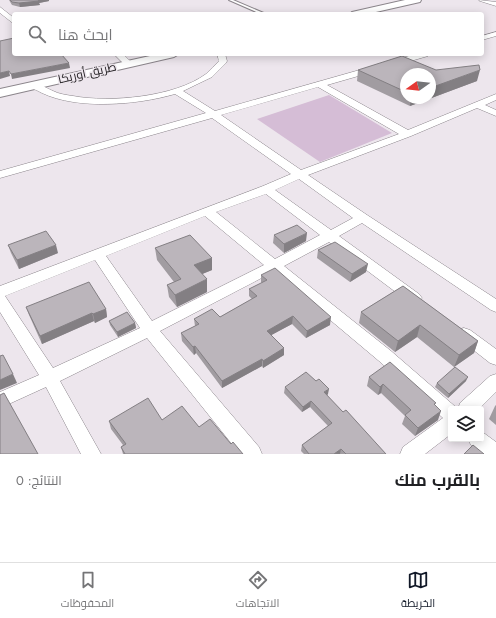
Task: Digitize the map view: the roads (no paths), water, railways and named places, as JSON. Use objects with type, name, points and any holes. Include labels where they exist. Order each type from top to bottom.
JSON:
[{"type":"street","points":[[364,12],[417,0]]},
{"type":"street","points":[[482,0],[496,4]]},
{"type":"street","points":[[0,9],[12,20]]},
{"type":"street","points":[[0,23],[12,21]]},
{"type":"street","points":[[484,37],[496,34]]},
{"type":"street","points":[[120,56],[129,64]]},
{"type":"street","name":"طريق أوريكا","points":[[0,93],[165,56]]},
{"type":"street","points":[[33,85],[48,93],[85,101],[128,100],[177,91],[199,83],[215,72],[223,61],[222,56]]},
{"type":"street","points":[[0,174],[418,56]]},
{"type":"street","points":[[319,84],[407,134]]},
{"type":"street","points":[[177,91],[213,114],[362,218],[496,306]]},
{"type":"street","points":[[0,292],[267,189],[300,174],[407,134],[496,97]]},
{"type":"street","points":[[477,106],[496,114]]},
{"type":"street","points":[[267,189],[426,306]]},
{"type":"street","points":[[207,211],[385,356],[448,411]]},
{"type":"street","points":[[0,400],[50,378],[149,329],[274,266],[362,218]]},
{"type":"street","points":[[98,254],[149,329],[252,454]]},
{"type":"street","points":[[0,300],[50,378],[91,454]]},
{"type":"street","points":[[451,325],[496,358]]},
{"type":"street","points":[[470,406],[496,381]]},
{"type":"street","points":[[410,454],[448,425]]},
{"type":"street","points":[[481,442],[494,454]]},
{"type":"lane","points":[[230,0],[259,12]]}]
